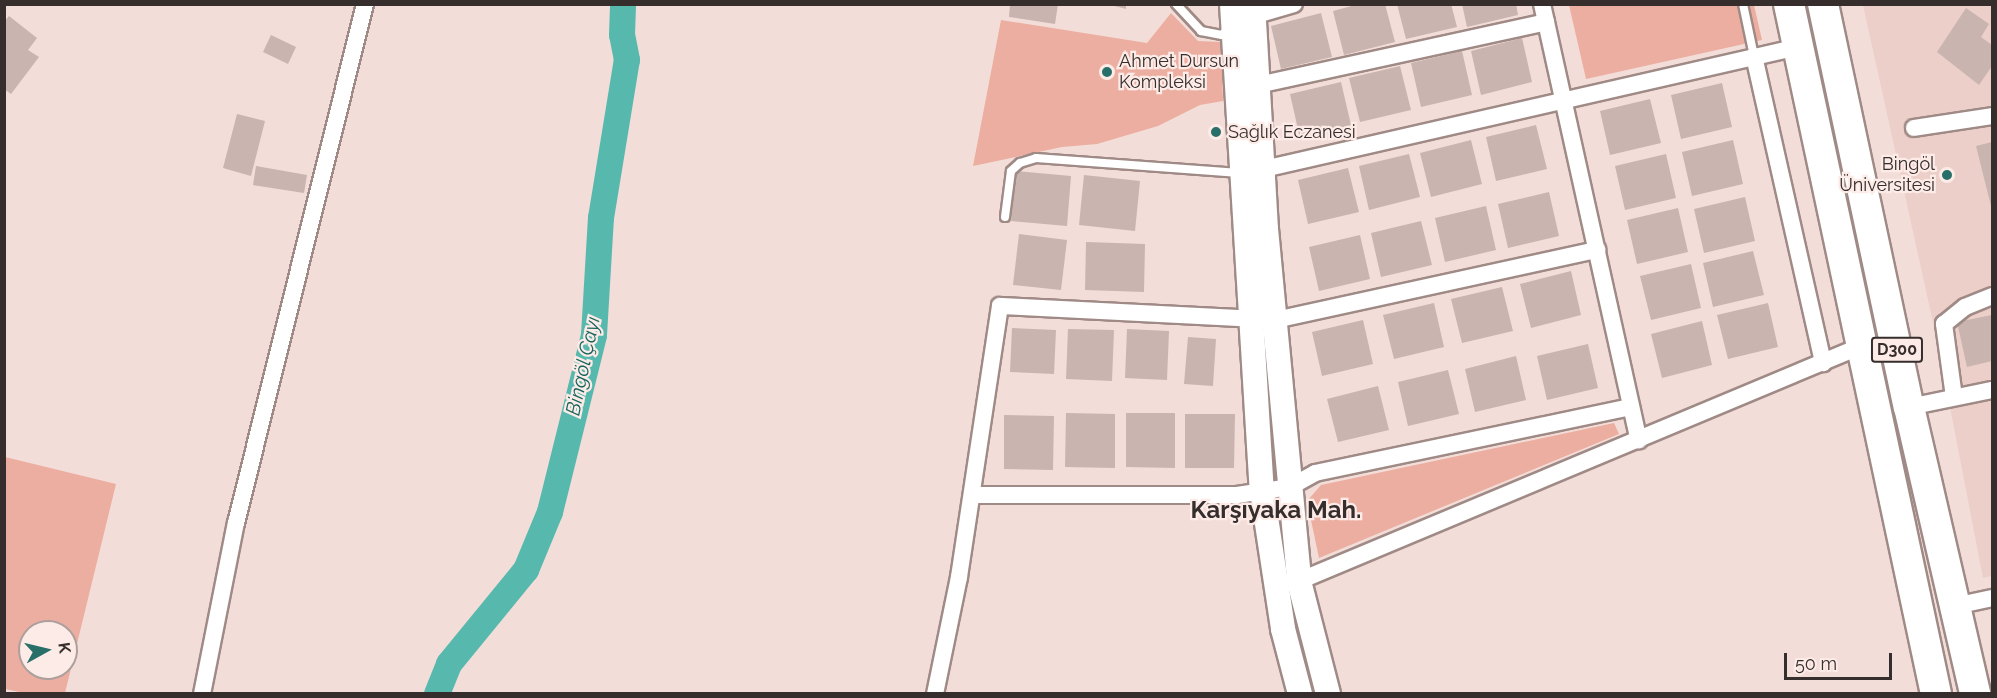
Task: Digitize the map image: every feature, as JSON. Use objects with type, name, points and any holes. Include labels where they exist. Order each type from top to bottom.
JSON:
[{"type":"highway","name":"D300","points":[[1789,4],[1936,693]]},
{"type":"highway","name":"D300","points":[[1823,4],[1909,407],[1975,693]]},
{"type":"street","points":[[202,693],[236,524],[365,4]]},
{"type":"street","points":[[1294,4],[1254,9],[1232,15],[1252,171],[1264,319],[1290,487],[1299,581],[1328,693]]},
{"type":"street","points":[[1542,4],[1566,100],[1639,440]]},
{"type":"street","points":[[1252,171],[1258,85],[1254,9]]},
{"type":"street","points":[[1258,85],[1546,22]]},
{"type":"street","points":[[1252,171],[1798,47]]},
{"type":"street","points":[[1754,57],[1823,363]]},
{"type":"street","points":[[1914,128],[1992,116]]},
{"type":"street","points":[[935,693],[973,495],[1000,306],[1264,319],[1598,250]]},
{"type":"street","points":[[1954,397],[1944,324],[1965,307],[1992,296]]},
{"type":"street","points":[[1264,319],[1262,491],[1283,629],[1300,693]]},
{"type":"street","points":[[1299,581],[1861,346]]},
{"type":"street","points":[[1909,407],[1992,390]]},
{"type":"street","points":[[973,495],[1237,495],[1290,487],[1316,473],[1631,407]]},
{"type":"street","points":[[1955,606],[1992,598]]},
{"type":"lane","points":[[1176,4],[1201,31],[1222,35],[1232,15]]},
{"type":"lane","points":[[1743,4],[1754,57]]},
{"type":"lane","points":[[1005,217],[1011,171],[1020,163],[1036,159],[1252,171]]},
{"type":"shaded area","points":[[1569,5],[1754,5],[1762,40],[1586,79]]},
{"type":"shaded area","name":"Bingöl Üniversitesi","points":[[1863,5],[1992,5],[1992,576],[1983,578],[1938,345]]},
{"type":"shaded area","name":"Ahmet Dursun Kompleksi","points":[[1171,13],[1198,41],[1221,42],[1223,101],[1200,105],[1158,126],[1097,144],[1062,147],[973,166],[1001,20],[1147,43]]},
{"type":"shaded area","points":[[1614,423],[1619,434],[1319,558],[1307,501],[1321,485]]},
{"type":"shaded area","points":[[5,457],[116,484],[78,640],[78,620],[18,620],[18,680],[68,680],[65,693],[24,693],[5,689]]},
{"type":"building","points":[[1010,4],[1058,4],[1055,24],[1009,17]]},
{"type":"building","points":[[1107,4],[1126,4],[1126,9]]},
{"type":"building","points":[[1359,4],[1385,4],[1395,42],[1344,55],[1333,11]]},
{"type":"building","points":[[1397,4],[1451,4],[1457,27],[1406,39]]},
{"type":"building","points":[[1462,4],[1516,4],[1518,15],[1467,27]]},
{"type":"building","points":[[1966,8],[1989,24],[1981,37],[1992,45],[1992,66],[1979,85],[1937,52]]},
{"type":"building","points":[[1321,13],[1332,57],[1281,69],[1271,26]]},
{"type":"building","points":[[9,16],[37,38],[28,50],[39,57],[11,94],[4,89],[4,22]]},
{"type":"building","points":[[271,35],[296,47],[288,64],[263,52]]},
{"type":"building","points":[[1522,38],[1532,82],[1481,95],[1471,51]]},
{"type":"building","points":[[1462,51],[1472,95],[1421,107],[1411,63]]},
{"type":"building","points":[[1400,66],[1411,110],[1360,122],[1349,78]]},
{"type":"building","points":[[1341,82],[1351,125],[1300,138],[1290,94]]},
{"type":"building","points":[[1722,83],[1732,127],[1681,139],[1671,95]]},
{"type":"building","points":[[1650,99],[1661,143],[1610,155],[1600,111]]},
{"type":"building","points":[[237,114],[265,121],[251,176],[223,168]]},
{"type":"building","points":[[1536,125],[1547,169],[1496,181],[1486,137]]},
{"type":"building","points":[[1471,140],[1482,184],[1431,197],[1420,153]]},
{"type":"building","points":[[1733,140],[1743,184],[1692,196],[1682,152]]},
{"type":"building","points":[[1992,142],[1992,210],[1976,146]]},
{"type":"building","points":[[1409,154],[1420,197],[1369,210],[1359,166]]},
{"type":"building","points":[[1666,154],[1676,198],[1625,210],[1615,166]]},
{"type":"building","points":[[256,166],[307,175],[304,193],[253,185]]},
{"type":"building","points":[[1348,168],[1359,212],[1308,224],[1298,180]]},
{"type":"building","points":[[1015,171],[1071,176],[1067,226],[1011,221]]},
{"type":"building","points":[[1084,175],[1140,181],[1135,231],[1079,225]]},
{"type":"building","points":[[1549,192],[1559,236],[1508,248],[1498,204]]},
{"type":"building","points":[[1745,197],[1755,241],[1704,253],[1694,209]]},
{"type":"building","points":[[1486,206],[1496,250],[1445,262],[1435,218]]},
{"type":"building","points":[[1678,208],[1688,252],[1637,264],[1627,220]]},
{"type":"building","points":[[1421,221],[1432,265],[1381,277],[1371,233]]},
{"type":"building","points":[[1019,234],[1067,240],[1061,290],[1013,285]]},
{"type":"building","points":[[1360,235],[1370,279],[1319,291],[1309,247]]},
{"type":"building","points":[[1086,242],[1145,244],[1144,292],[1085,290]]},
{"type":"building","points":[[1753,251],[1764,295],[1713,307],[1703,263]]},
{"type":"building","points":[[1691,264],[1701,308],[1651,320],[1640,276]]},
{"type":"building","points":[[1571,271],[1581,315],[1531,328],[1520,284]]},
{"type":"building","points":[[1502,287],[1513,331],[1462,343],[1451,299]]},
{"type":"building","points":[[1434,303],[1444,347],[1394,359],[1383,315]]},
{"type":"building","points":[[1768,303],[1778,347],[1728,359],[1717,315]]},
{"type":"building","points":[[1992,315],[1992,361],[1967,367],[1957,322]]},
{"type":"building","points":[[1363,320],[1373,364],[1322,376],[1312,332]]},
{"type":"building","points":[[1702,321],[1712,365],[1662,378],[1651,334]]},
{"type":"building","points":[[1012,328],[1056,330],[1054,374],[1010,372]]},
{"type":"building","points":[[1068,329],[1114,330],[1112,381],[1066,379]]},
{"type":"building","points":[[1127,329],[1169,331],[1167,380],[1125,378]]},
{"type":"building","points":[[1188,337],[1216,339],[1213,386],[1184,384]]},
{"type":"building","points":[[1588,344],[1598,388],[1547,400],[1537,356]]},
{"type":"building","points":[[1516,356],[1526,400],[1475,412],[1465,369]]},
{"type":"building","points":[[1448,370],[1459,414],[1408,426],[1398,382]]},
{"type":"building","points":[[1378,386],[1389,430],[1338,442],[1327,399]]},
{"type":"building","points":[[1066,413],[1115,414],[1115,468],[1065,467]]},
{"type":"building","points":[[1126,413],[1175,413],[1175,468],[1126,467]]},
{"type":"building","points":[[1185,414],[1235,414],[1234,468],[1185,468]]},
{"type":"building","points":[[1004,415],[1054,416],[1053,470],[1004,469]]},
{"type":"waterway","name":"Bingöl Çayı","points":[[437,694],[449,664],[526,570],[550,512],[594,335],[601,218],[627,60],[622,35],[623,4]]},
{"type":"place","name":"Ahmet Dursun Kompleksi","points":[[1107,72]]},
{"type":"place","name":"Sağlık Eczanesi","points":[[1216,132]]},
{"type":"place","name":"Bingöl Üniversitesi","points":[[1947,175]]},
{"type":"district","name":"Karşıyaka Mah.","points":[[1276,510]]}]
